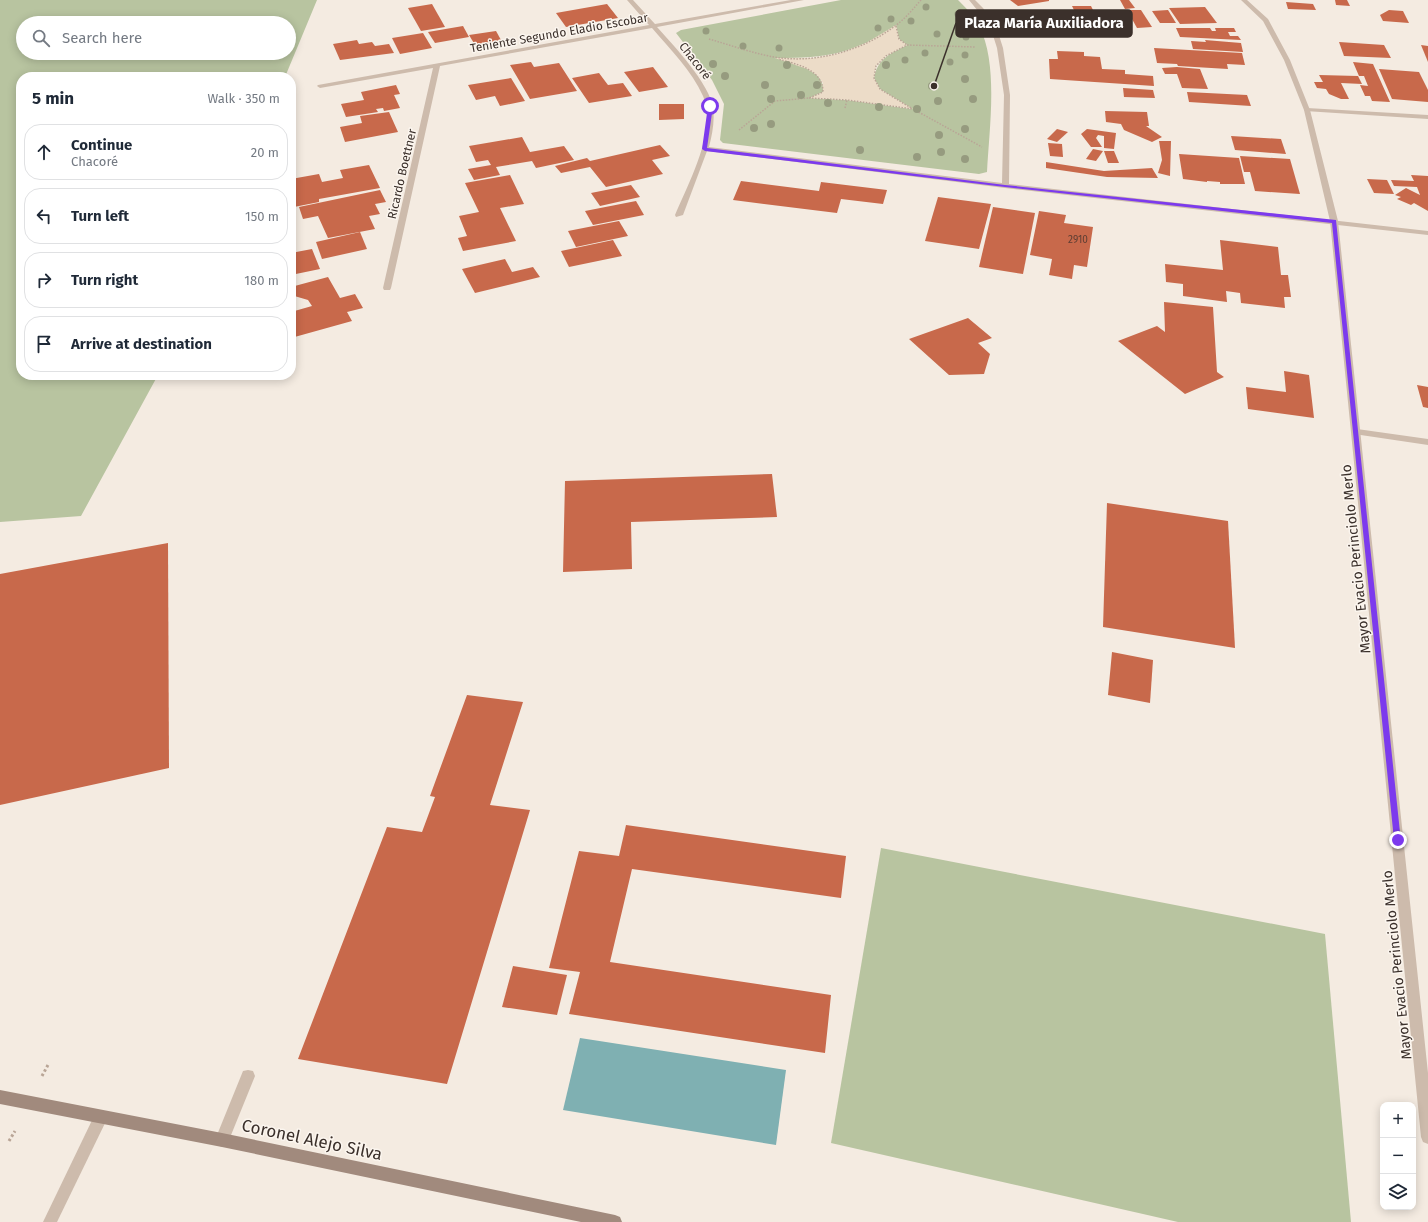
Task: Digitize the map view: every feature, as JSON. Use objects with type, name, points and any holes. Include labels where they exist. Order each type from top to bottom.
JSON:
[{"type":"main road","name":"Coronel Alejo Silva","points":[[0,1098],[222,1140],[615,1222]]},
{"type":"street","name":"Chacoré","points":[[630,0],[698,81],[710,106],[705,149],[679,214]]},
{"type":"street","name":"Teniente Segundo Eladio Escobar","points":[[320,86],[801,0]]},
{"type":"street","points":[[972,0],[981,9],[993,26],[1000,48],[1007,95],[1005,186]]},
{"type":"street","name":"Mayor Evacio Perinciolo Merlo","points":[[1244,0],[1266,20],[1287,60],[1307,110],[1334,221],[1357,432],[1428,1137]]},
{"type":"street","name":"Ricardo Boettner","points":[[387,288],[437,65]]},
{"type":"street","points":[[1307,110],[1428,117]]},
{"type":"street","points":[[705,149],[1005,186],[1334,221],[1428,233]]},
{"type":"street","points":[[1357,432],[1428,442]]},
{"type":"street","points":[[222,1140],[248,1076]]},
{"type":"street","points":[[50,1222],[101,1117]]},
{"type":"path","points":[[776,58],[814,58],[836,54],[866,43],[896,25],[921,0]]},
{"type":"path","points":[[896,25],[899,39],[907,45]]},
{"type":"path","points":[[707,39],[776,58],[808,69],[818,76],[823,83],[823,92],[809,98]]},
{"type":"path","points":[[1000,48],[907,45],[886,56],[876,66],[874,78],[880,89],[913,109],[983,147],[1006,150]]},
{"type":"path","points":[[734,134],[775,101],[809,98],[847,100],[913,109]]},
{"type":"path","points":[[845,108],[847,100]]},
{"type":"path","points":[[41,1079],[49,1063]]},
{"type":"path","points":[[9,1141],[14,1131]]},
{"type":"green space","points":[[0,0],[317,0],[296,51],[296,16],[16,16],[16,60],[292,60],[287,72],[16,72],[16,380],[155,380],[81,516],[0,522]]},
{"type":"green space","points":[[841,0],[958,0],[972,15],[979,26],[985,41],[989,59],[991,78],[991,117],[987,172],[979,174],[723,143],[720,140],[724,104],[712,80],[676,33],[681,30]],"holes":[[[896,25],[899,39],[907,45],[886,57],[878,66],[874,78],[880,89],[911,109],[847,100],[810,98],[823,92],[822,84],[815,73],[777,58],[810,57],[840,52],[867,42]]]},
{"type":"green space","points":[[881,848],[1325,934],[1351,1222],[1178,1222],[831,1143]]},
{"type":"shaded area","points":[[896,25],[899,39],[907,45],[886,56],[876,66],[874,78],[880,89],[913,109],[847,100],[809,98],[823,92],[823,83],[818,76],[807,69],[775,58],[814,58],[840,53],[866,43]]},
{"type":"water","points":[[580,1038],[786,1070],[776,1145],[563,1110]]},
{"type":"building","points":[[1010,0],[1049,0],[1049,1],[1018,6]]},
{"type":"building","points":[[1120,0],[1129,0],[1135,8],[1125,9]]},
{"type":"building","points":[[1335,0],[1347,0],[1350,6],[1336,5]]},
{"type":"building","points":[[1286,2],[1313,4],[1316,10],[1288,9]]},
{"type":"building","points":[[432,4],[445,27],[421,31],[408,8]]},
{"type":"building","points":[[607,4],[618,18],[566,27],[556,13]]},
{"type":"building","points":[[1072,6],[1091,6],[1101,26],[1118,26],[1122,34],[1055,35],[1046,15],[1054,15],[1053,12],[1075,12]]},
{"type":"building","points":[[1205,7],[1217,23],[1180,24],[1169,8]]},
{"type":"building","points":[[1127,10],[1141,10],[1152,27],[1137,28]]},
{"type":"building","points":[[1168,10],[1176,23],[1160,23],[1152,11]]},
{"type":"building","points":[[1389,10],[1403,11],[1409,23],[1383,21],[1380,15]]},
{"type":"building","points":[[463,26],[469,37],[435,43],[428,32]]},
{"type":"building","points":[[1176,28],[1210,28],[1212,31],[1216,31],[1215,28],[1234,28],[1236,32],[1228,32],[1230,36],[1238,36],[1241,40],[1180,37]]},
{"type":"building","points":[[496,31],[501,40],[475,45],[469,35]]},
{"type":"building","points":[[423,33],[432,48],[400,54],[392,38]]},
{"type":"building","points":[[357,40],[359,44],[372,42],[375,46],[389,44],[394,53],[340,60],[333,44]]},
{"type":"building","points":[[1205,40],[1241,43],[1243,52],[1193,49],[1191,41],[1206,42]]},
{"type":"building","points":[[1339,42],[1384,45],[1391,58],[1344,56]]},
{"type":"building","points":[[1421,45],[1428,46],[1428,62]]},
{"type":"building","points":[[1154,48],[1242,53],[1245,65],[1227,64],[1228,69],[1178,66],[1177,64],[1157,63]]},
{"type":"building","points":[[1057,51],[1084,52],[1084,56],[1100,57],[1102,69],[1125,70],[1125,74],[1153,76],[1154,86],[1050,79],[1049,59],[1058,59]]},
{"type":"building","points":[[531,62],[534,67],[559,63],[577,91],[530,99],[510,65]]},
{"type":"building","points":[[1353,62],[1373,64],[1390,102],[1372,101],[1370,96],[1365,96],[1360,85],[1368,86],[1364,76],[1359,76]]},
{"type":"building","points":[[653,67],[668,87],[639,92],[624,72]]},
{"type":"building","points":[[1177,67],[1200,69],[1208,89],[1182,88],[1177,74],[1165,74],[1162,68]]},
{"type":"building","points":[[1379,69],[1419,72],[1428,90],[1428,102],[1392,99]]},
{"type":"building","points":[[599,73],[608,85],[623,83],[632,96],[589,103],[572,78]]},
{"type":"building","points":[[1319,75],[1358,76],[1362,84],[1341,83],[1349,99],[1341,99],[1329,94],[1326,89],[1317,88],[1314,82],[1323,82]]},
{"type":"building","points":[[511,78],[525,101],[500,106],[495,96],[476,100],[468,85]]},
{"type":"building","points":[[396,85],[400,94],[394,95],[400,108],[384,111],[383,108],[376,109],[378,112],[346,117],[341,104],[364,100],[361,92]]},
{"type":"building","points":[[1123,88],[1153,90],[1155,98],[1124,97]]},
{"type":"building","points":[[1187,92],[1247,95],[1251,106],[1189,102]]},
{"type":"building","points":[[659,104],[684,104],[684,119],[659,120]]},
{"type":"building","points":[[1105,111],[1147,112],[1149,126],[1146,126],[1162,137],[1152,142],[1124,130],[1121,124],[1106,122]]},
{"type":"building","points":[[389,112],[398,132],[345,142],[340,127],[362,123],[360,116]]},
{"type":"building","points":[[1057,129],[1068,132],[1057,142],[1047,139]]},
{"type":"building","points":[[1087,129],[1116,133],[1114,149],[1104,148],[1104,136],[1098,135],[1096,138],[1102,147],[1091,147],[1081,134]]},
{"type":"building","points":[[1231,136],[1281,139],[1286,154],[1235,150]]},
{"type":"building","points":[[522,137],[530,152],[564,146],[574,160],[536,168],[532,161],[496,167],[500,175],[474,180],[468,169],[491,165],[488,160],[476,162],[469,146]]},
{"type":"building","points":[[1159,141],[1171,141],[1170,176],[1158,173],[1162,160]]},
{"type":"building","points":[[1048,143],[1062,144],[1063,157],[1050,156]]},
{"type":"building","points":[[660,145],[670,156],[652,160],[663,174],[606,187],[590,167],[561,173],[555,166],[587,158],[590,161]]},
{"type":"building","points":[[1093,149],[1103,151],[1096,161],[1086,159]]},
{"type":"building","points":[[1104,151],[1114,151],[1119,163],[1108,163]]},
{"type":"building","points":[[1179,154],[1239,158],[1245,184],[1220,184],[1220,182],[1183,179]]},
{"type":"building","points":[[1240,156],[1290,159],[1300,194],[1255,191],[1250,172],[1244,172]]},
{"type":"building","points":[[1046,162],[1104,171],[1152,168],[1158,178],[1107,177],[1046,168]]},
{"type":"building","points":[[369,165],[380,188],[319,199],[319,202],[296,207],[296,178],[319,174],[322,182],[343,178],[340,170]]},
{"type":"building","points":[[510,175],[524,204],[500,208],[516,241],[463,251],[458,238],[467,236],[459,216],[479,212],[465,183]]},
{"type":"building","points":[[1411,175],[1428,176],[1428,211],[1414,203],[1411,205],[1397,199],[1401,197],[1395,195],[1406,188],[1420,195],[1417,187],[1394,186],[1391,180],[1414,181]]},
{"type":"building","points":[[1367,179],[1387,180],[1394,194],[1374,193]]},
{"type":"building","points":[[741,181],[819,191],[821,182],[887,190],[883,204],[841,199],[837,213],[733,200]]},
{"type":"building","points":[[631,185],[640,197],[600,206],[591,193]]},
{"type":"building","points":[[380,190],[386,202],[375,204],[380,214],[369,216],[375,229],[328,238],[318,216],[303,219],[299,207]]},
{"type":"building","points":[[938,197],[991,204],[979,249],[925,241]]},
{"type":"building","points":[[636,201],[644,215],[593,225],[585,211]]},
{"type":"building","points":[[993,207],[1035,213],[1023,274],[979,267]]},
{"type":"building","points":[[1039,211],[1066,215],[1064,223],[1093,227],[1087,267],[1074,265],[1072,279],[1049,275],[1052,259],[1030,255]]},
{"type":"building","points":[[619,221],[628,236],[576,247],[568,231]]},
{"type":"building","points":[[360,232],[367,249],[322,259],[316,242]]},
{"type":"building","points":[[613,240],[622,256],[569,267],[561,251]]},
{"type":"building","points":[[1220,240],[1278,247],[1281,275],[1288,275],[1291,297],[1284,297],[1285,308],[1241,303],[1240,293],[1226,291],[1227,302],[1183,296],[1183,284],[1166,282],[1165,264],[1223,270]]},
{"type":"building","points":[[312,249],[320,269],[296,274],[296,252]]},
{"type":"building","points":[[505,259],[512,272],[533,267],[540,277],[475,293],[462,269]]},
{"type":"building","points":[[328,277],[340,298],[355,294],[363,308],[347,312],[352,321],[296,337],[296,311],[312,306],[308,300],[296,296],[296,286]]},
{"type":"building","points":[[1164,302],[1213,307],[1217,372],[1224,377],[1185,394],[1118,341],[1157,326],[1165,332]]},
{"type":"building","points":[[968,318],[992,338],[978,343],[990,354],[984,374],[949,375],[909,339]]},
{"type":"building","points":[[1284,371],[1309,375],[1314,418],[1248,409],[1246,387],[1286,392]]},
{"type":"building","points":[[1417,385],[1428,387],[1428,408],[1423,407]]},
{"type":"building","points":[[772,474],[777,517],[631,522],[632,569],[563,572],[565,481]]},
{"type":"building","points":[[1107,503],[1228,521],[1235,648],[1103,627]]},
{"type":"building","points":[[168,543],[169,768],[0,805],[0,574]]},
{"type":"building","points":[[1112,652],[1153,660],[1150,703],[1108,695]]},
{"type":"building","points":[[467,695],[523,702],[490,805],[530,810],[447,1084],[298,1059],[387,827],[422,832],[435,797],[430,796]]},
{"type":"building","points":[[626,825],[846,856],[841,898],[632,869],[610,962],[831,995],[825,1053],[569,1014],[580,972],[549,968],[579,851],[619,856]]},
{"type":"building","points":[[513,966],[567,975],[557,1015],[502,1007]]},
{"type":"place","name":"Plaza María Auxiliadora","points":[[934,86]]},
{"type":"route","points":[[710,106],[710,117],[705,149],[1005,186],[1334,221],[1398,840]]}]
